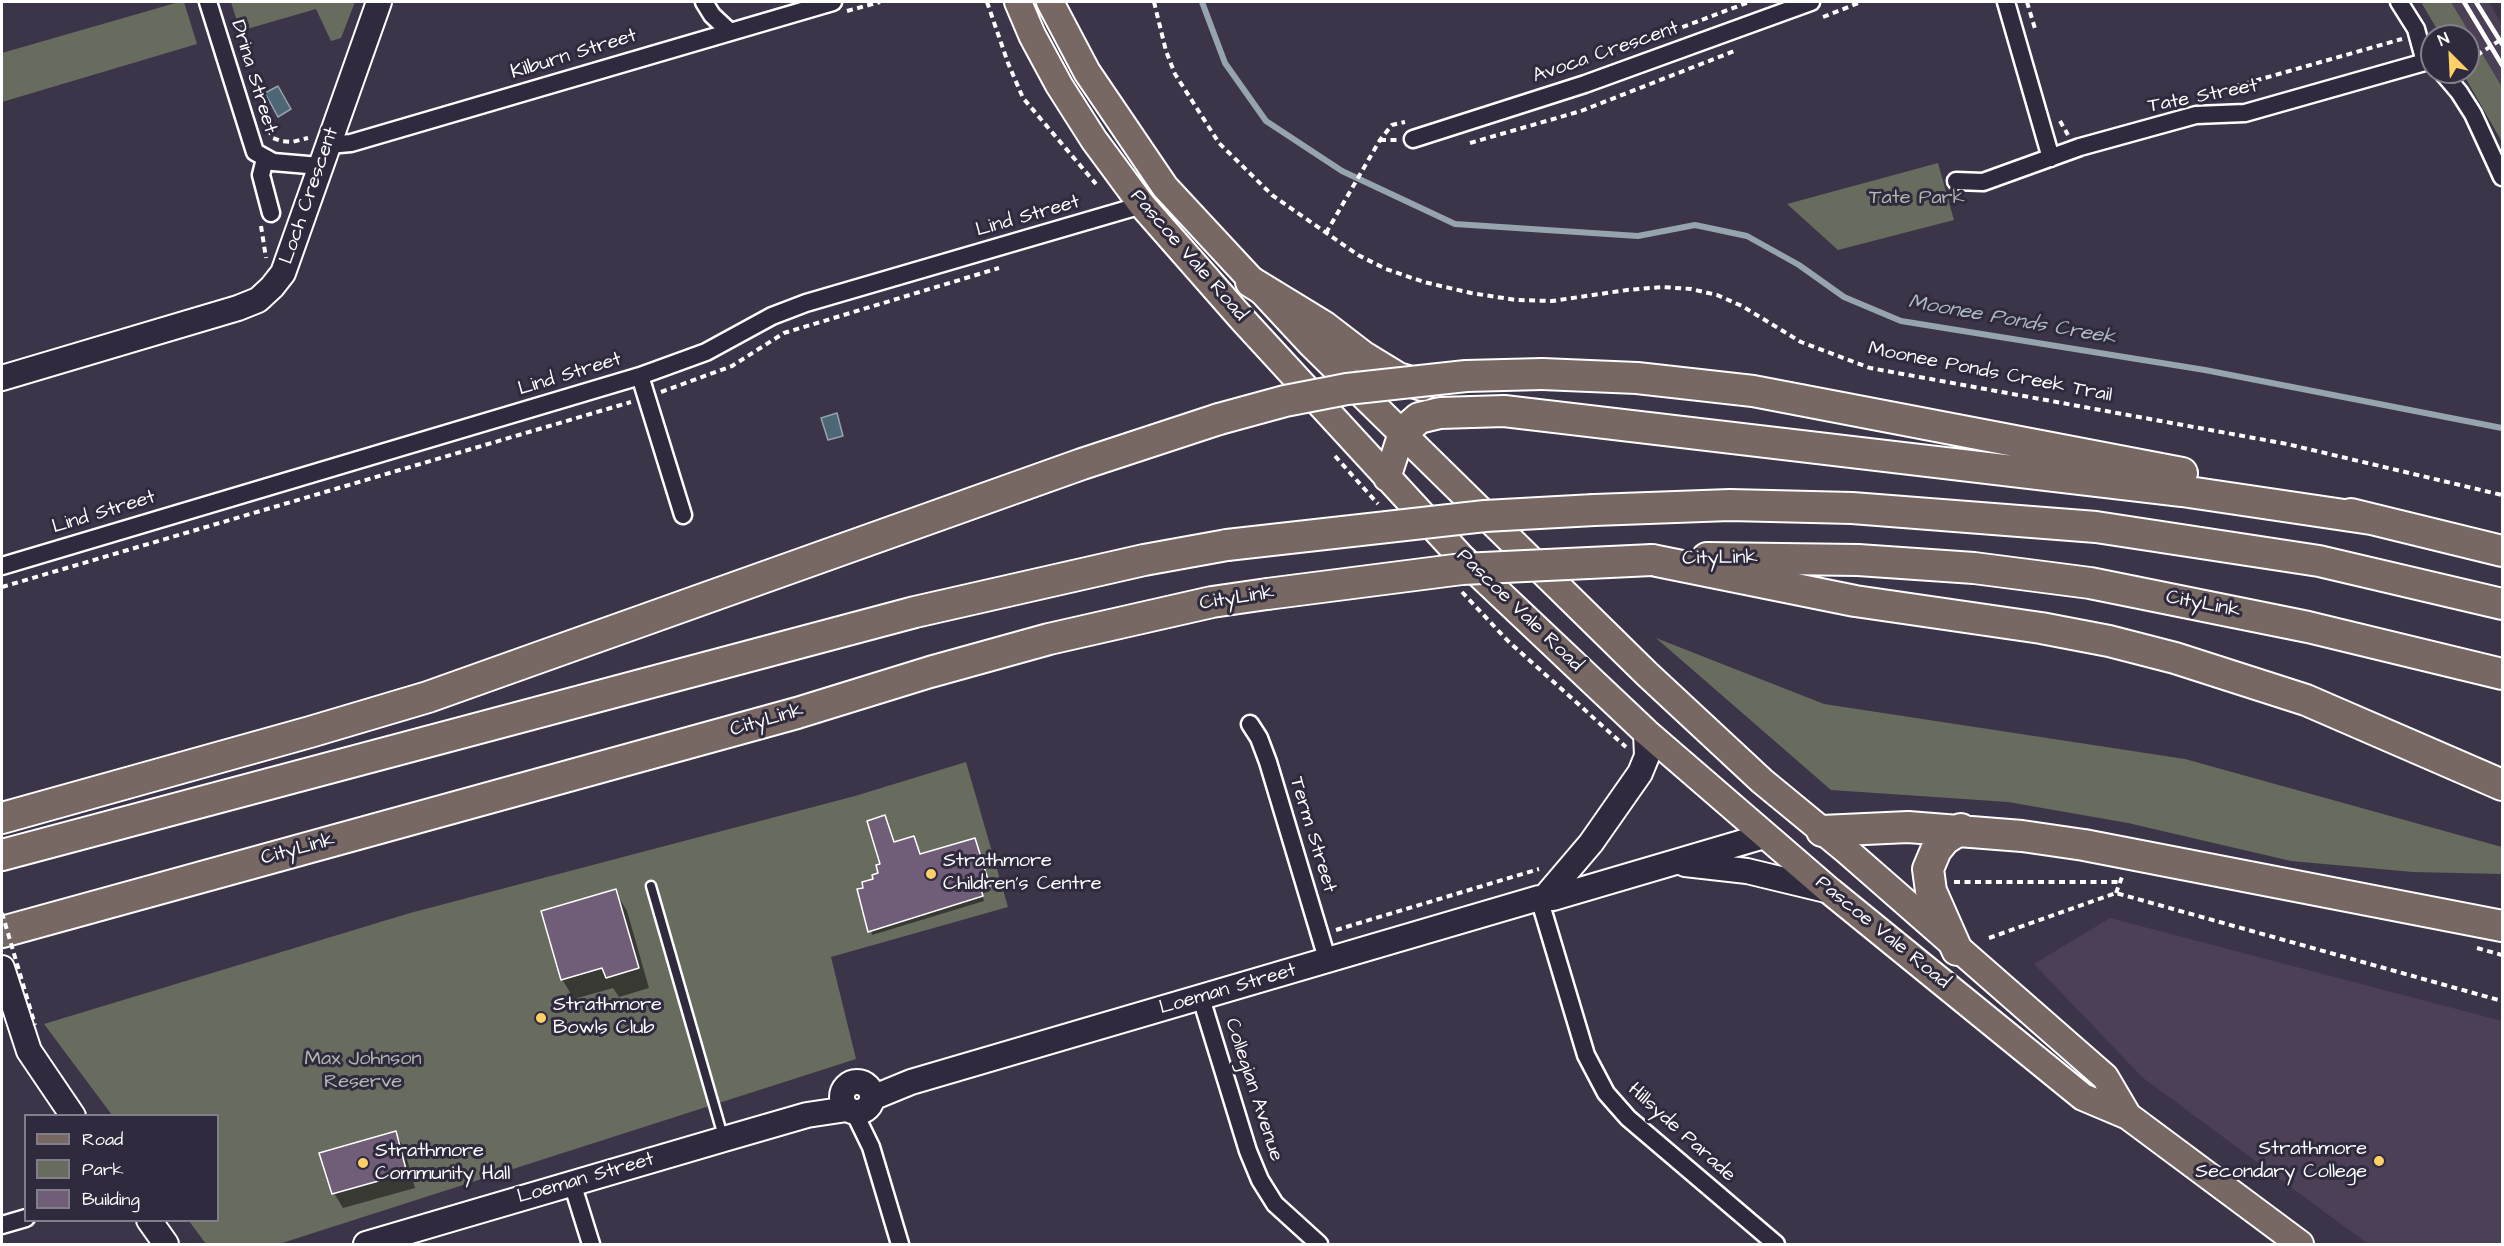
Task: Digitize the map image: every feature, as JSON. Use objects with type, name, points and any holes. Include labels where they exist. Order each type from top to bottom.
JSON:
[{"type":"highway","points":[[1251,282],[1305,315],[1362,356],[1398,378],[1504,411]]},
{"type":"highway","points":[[2,818],[428,697],[1082,464],[1219,419],[1285,401],[1347,389],[1466,376],[1542,374],[1649,378],[1753,391],[2191,475],[2502,551]]},
{"type":"highway","points":[[1402,433],[1419,418],[1440,413],[1504,411],[2171,490],[2371,519]]},
{"type":"highway","points":[[2,855],[915,612],[1133,562],[1227,545],[1485,516],[1730,506],[1852,508],[2096,527],[2319,561],[2502,604]]},
{"type":"highway","name":"CityLink","points":[[2,932],[797,713],[930,672],[1049,639],[1212,602],[1462,569],[1749,557],[1858,560],[1974,568],[2067,580],[2218,607],[2502,674]]},
{"type":"highway","points":[[1652,560],[1855,600],[2052,630],[2153,653],[2238,676],[2306,700],[2502,785]]},
{"type":"highway","points":[[1822,831],[1908,827],[1961,830],[2084,845],[2502,926]]},
{"type":"highway","points":[[1957,950],[1944,924],[1928,869],[1936,850],[1945,839],[1961,830]]},
{"type":"main road","name":"Pascoe Vale Road","points":[[1018,2],[1032,35],[1059,85],[1094,140],[1142,205],[1387,478],[1637,740],[1764,836],[2083,1097],[2127,1116],[2300,1245]]},
{"type":"main road","name":"Pascoe Vale Road","points":[[1050,2],[1087,72],[1165,187],[1251,282],[1647,674],[1762,781],[2105,1077],[2127,1116]]},
{"type":"main road","points":[[1387,478],[1402,433]]},
{"type":"main road","points":[[1764,836],[1822,831]]},
{"type":"main road","points":[[2345,896],[2502,939]]},
{"type":"street","name":"Drina Street","points":[[208,2],[248,136],[255,152],[265,159],[315,151]]},
{"type":"street","name":"Loch Crescent","points":[[2,378],[258,300],[283,273],[315,151],[379,2]]},
{"type":"street","points":[[704,2],[712,15],[729,31]]},
{"type":"street","name":"Kilburn Street","points":[[315,151],[351,143],[832,2]]},
{"type":"street","name":"Avoca Crescent","points":[[1413,140],[1585,84],[1811,2]]},
{"type":"street","points":[[2006,2],[2051,158]]},
{"type":"street","points":[[2399,2],[2420,41]]},
{"type":"street","name":"Tate Street","points":[[1956,181],[1983,182],[2080,147],[2196,115],[2245,112],[2402,68],[2420,65]]},
{"type":"street","points":[[2452,84],[2478,123],[2502,177]]},
{"type":"street","name":"Drina Street","points":[[265,159],[261,176],[271,213]]},
{"type":"street","name":"Lind Street","points":[[2,566],[640,376],[706,352],[772,316],[806,303],[1142,205]]},
{"type":"street","points":[[640,376],[683,515]]},
{"type":"street","name":"Term Street","points":[[1250,724],[1259,738],[1268,762],[1328,962]]},
{"type":"street","points":[[1542,898],[1591,843],[1640,773],[1647,756],[1637,740]]},
{"type":"street","name":"Loeman Street","points":[[366,1245],[724,1138],[858,1102],[911,1082],[1542,898],[1553,898],[1764,836]]},
{"type":"street","points":[[1676,862],[1747,871],[1830,891]]},
{"type":"street","name":"Hillsyde Parade","points":[[1542,898],[1586,1055],[1606,1093],[1628,1118],[1776,1245]]},
{"type":"street","points":[[2,968],[27,1028],[41,1071],[72,1114]]},
{"type":"street","name":"Collegian Avenue","points":[[1201,998],[1248,1151],[1260,1179],[1275,1204],[1319,1245]]},
{"type":"street","points":[[858,1102],[900,1245]]},
{"type":"street","points":[[572,1183],[591,1245]]},
{"type":"street","points":[[2,1225],[24,1219]]},
{"type":"street","points":[[150,1222],[166,1245]]},
{"type":"lane","points":[[651,886],[724,1138]]},
{"type":"path","points":[[987,2],[1023,98],[1098,186]]},
{"type":"path","name":"Moonee Ponds Creek Trail","points":[[1154,2],[1166,51],[1175,74],[1219,143],[1272,195],[1326,233],[1386,269],[1424,282],[1516,300],[1552,301],[1638,289],[1691,289],[1717,295],[1742,306],[1801,342],[1870,368],[2287,444],[2502,495]]},
{"type":"path","points":[[1640,43],[1749,2]]},
{"type":"path","points":[[1818,18],[1861,2]]},
{"type":"path","points":[[2395,32],[2400,41],[2402,68]]},
{"type":"path","points":[[2199,97],[2400,41],[2417,32]]},
{"type":"path","points":[[2480,53],[2502,39]]},
{"type":"path","points":[[1470,143],[1581,111],[1743,48]]},
{"type":"path","points":[[1326,233],[1380,140],[1392,126],[1414,119]]},
{"type":"path","points":[[2045,136],[2078,128]]},
{"type":"path","points":[[265,262],[269,250]]},
{"type":"path","points":[[1332,452],[1386,513]]},
{"type":"path","points":[[1459,590],[1516,648],[1637,740]]},
{"type":"path","points":[[1320,935],[1548,867]]},
{"type":"path","points":[[1930,880],[2118,882]]},
{"type":"path","points":[[1989,938],[2116,892],[2502,1001]]},
{"type":"path","points":[[2,913],[27,1028]]},
{"type":"shaded area","points":[[2451,2],[2489,2],[2502,25],[2502,87],[2480,50],[2480,24],[2464,24]]},
{"type":"shaded area","name":"Strathmore Secondary College","points":[[2110,918],[2502,1021],[2502,1244],[2368,1244],[2142,1077],[2034,964]]},
{"type":"green space","points":[[184,2],[197,44],[2,102],[2,53]]},
{"type":"green space","points":[[231,2],[355,2],[341,38],[331,41],[316,9],[240,31]]},
{"type":"green space","points":[[2421,2],[2451,2],[2464,24],[2434,24]]},
{"type":"green space","points":[[2480,50],[2502,87],[2502,142],[2469,84],[2480,84]]},
{"type":"green space","name":"Tate Park","points":[[1938,163],[1954,220],[1838,250],[1787,204]]},
{"type":"green space","points":[[1656,638],[1824,704],[2185,759],[2502,847],[2502,874],[2413,872],[2291,861],[2128,823],[2008,802],[1831,790]]},
{"type":"green space","name":"Max Johnson Reserve","points":[[966,762],[1008,907],[831,957],[856,1059],[279,1244],[206,1244],[190,1222],[219,1222],[219,1114],[111,1114],[44,1024],[410,913],[855,796]]},
{"type":"water","points":[[278,86],[291,109],[278,117],[265,93]]},
{"type":"water","points":[[837,413],[843,436],[828,440],[821,418]]},
{"type":"building","name":"Strathmore Children's Centre","points":[[885,815],[894,842],[914,836],[920,854],[975,838],[990,886],[981,889],[983,896],[868,932],[857,889],[863,888],[862,882],[873,879],[872,875],[878,873],[876,865],[880,864],[867,821]]},
{"type":"building","name":"Strathmore Bowls Club","points":[[616,889],[639,968],[606,978],[602,968],[561,980],[541,911]]},
{"type":"building","name":"Strathmore Community Hall","points":[[396,1131],[407,1173],[332,1194],[319,1153]]},
{"type":"waterway","name":"Moonee Ponds Creek","points":[[1202,2],[1225,63],[1266,121],[1342,171],[1455,224],[1638,236],[1695,225],[1747,236],[1799,265],[1844,297],[1901,321],[2205,370],[2502,428]]},
{"type":"railway","points":[[2464,2],[2502,65]]},
{"type":"railway","points":[[2476,2],[2502,44]]},
{"type":"place","name":"Strathmore Children's Centre","points":[[931,874]]},
{"type":"place","name":"Strathmore Bowls Club","points":[[541,1018]]},
{"type":"place","name":"Strathmore Secondary College","points":[[2379,1161]]},
{"type":"place","name":"Strathmore Community Hall","points":[[363,1163]]}]
